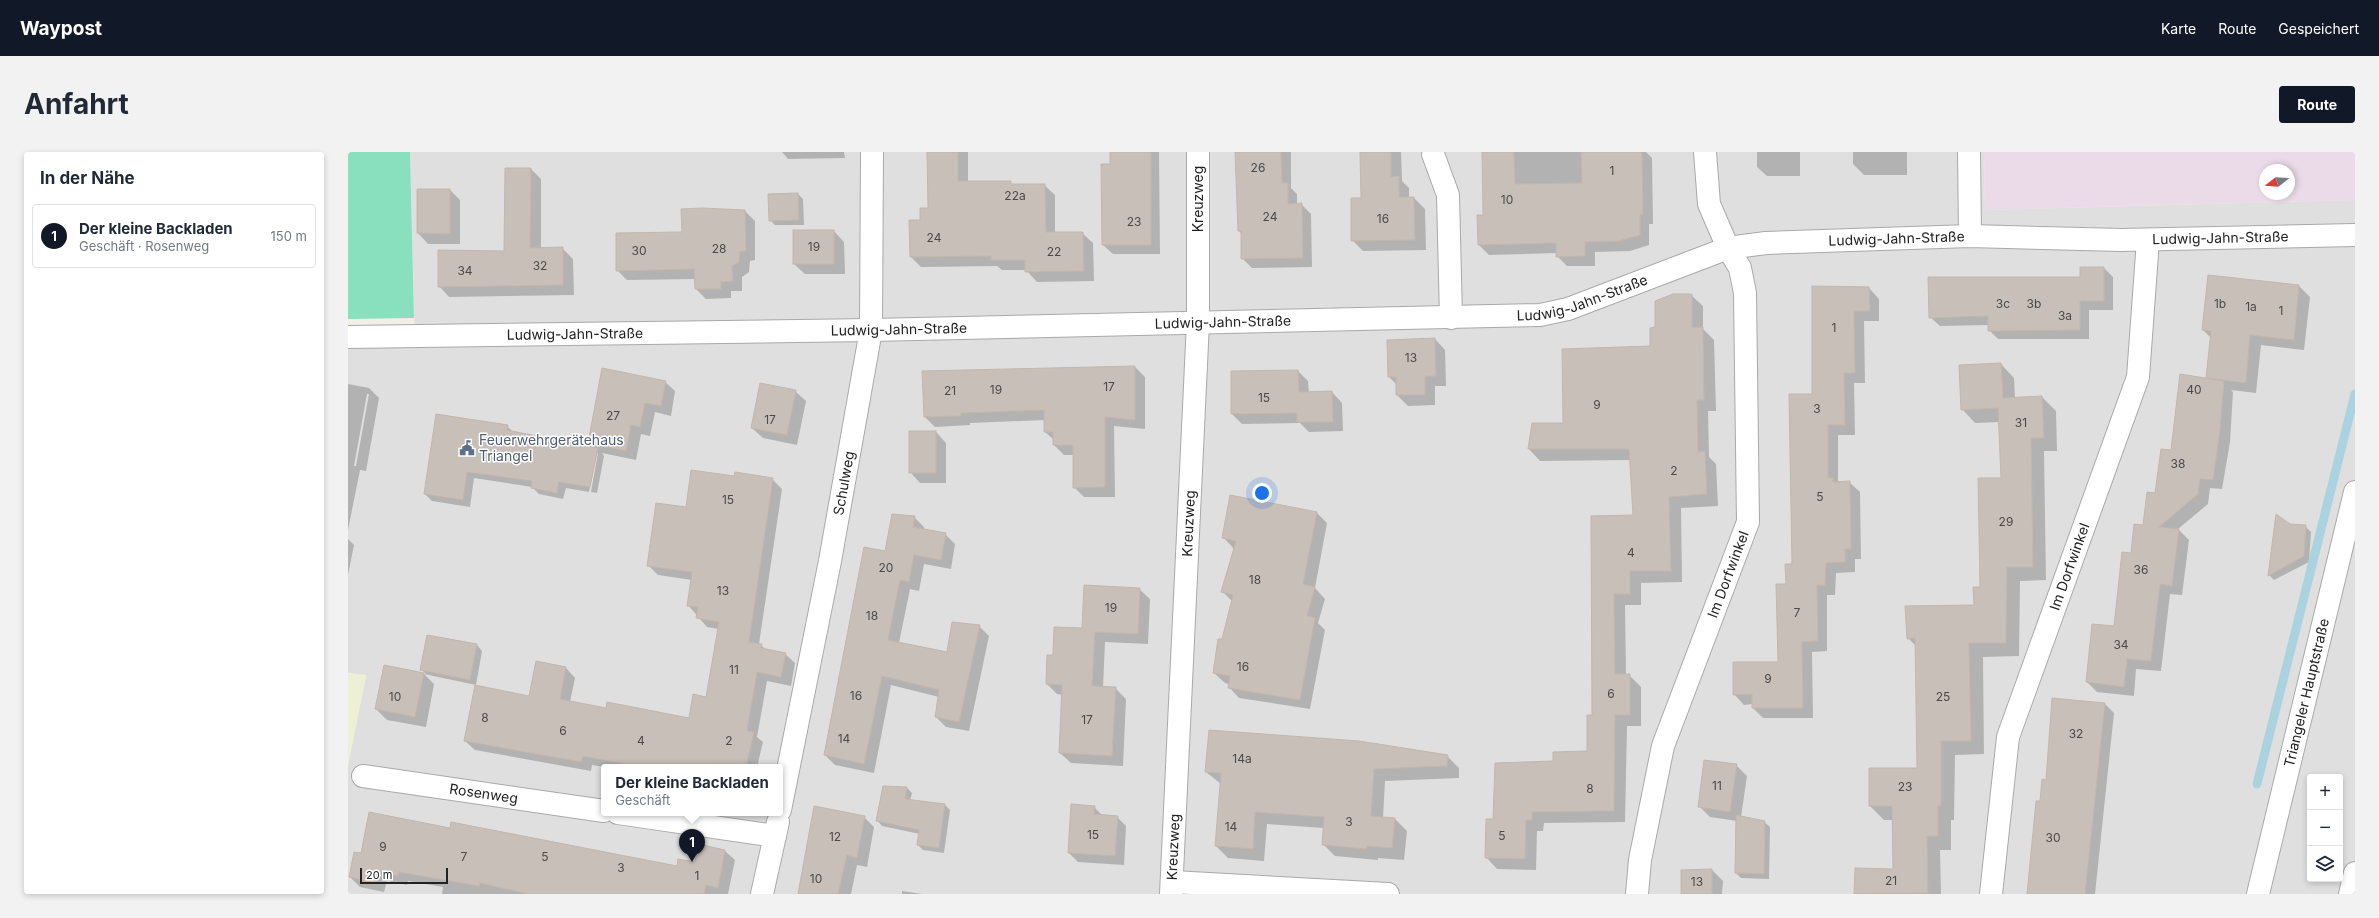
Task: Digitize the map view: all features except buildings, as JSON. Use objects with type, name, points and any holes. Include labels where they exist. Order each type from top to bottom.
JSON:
[{"type":"street","name":"Schulweg","points":[[783,795],[830,561],[871,330],[872,152]]},
{"type":"street","name":"Kreuzweg","points":[[1172,888],[1198,322],[1198,152]]},
{"type":"street","name":"Im Dorfwinkel","points":[[1636,894],[1640,860],[1663,746],[1748,522],[1745,293],[1740,268],[1728,248],[1710,204],[1705,152]]},
{"type":"street","points":[[1969,152],[1970,236]]},
{"type":"street","points":[[1433,154],[1448,195],[1451,318]]},
{"type":"street","name":"Ludwig-Jahn-Straße","points":[[348,337],[871,330],[1540,315],[1568,309],[1728,248],[1766,243],[1970,236],[2148,240],[2355,235]]},
{"type":"street","name":"Im Dorfwinkel","points":[[1991,894],[2008,737],[2138,377],[2148,240]]},
{"type":"street","name":"Triangeler Hauptstraße","points":[[2258,894],[2355,492]]},
{"type":"street","name":"Rosenweg","points":[[363,776],[601,811]]},
{"type":"street","points":[[638,816],[775,836]]},
{"type":"street","points":[[762,894],[778,816]]},
{"type":"street","points":[[2350,894],[2355,873]]},
{"type":"street","points":[[1172,888],[1388,894]]},
{"type":"shaded area","points":[[410,152],[1984,152],[1985,210],[2355,200],[2355,894],[348,894],[348,765],[366,676],[348,673],[348,347],[415,346]]},
{"type":"shaded area","points":[[1984,152],[2355,152],[2355,200],[1985,210]]},
{"type":"green space","points":[[348,152],[410,152],[414,318],[348,319]]},
{"type":"green space","points":[[348,673],[366,675],[348,765]]},
{"type":"waterway","points":[[2257,784],[2355,394]]},
{"type":"place","name":"Feuerwehrgerätehaus Triangel","points":[[467,448]]},
{"type":"place","name":"Der kleine Backladen","points":[[692,862]]}]
